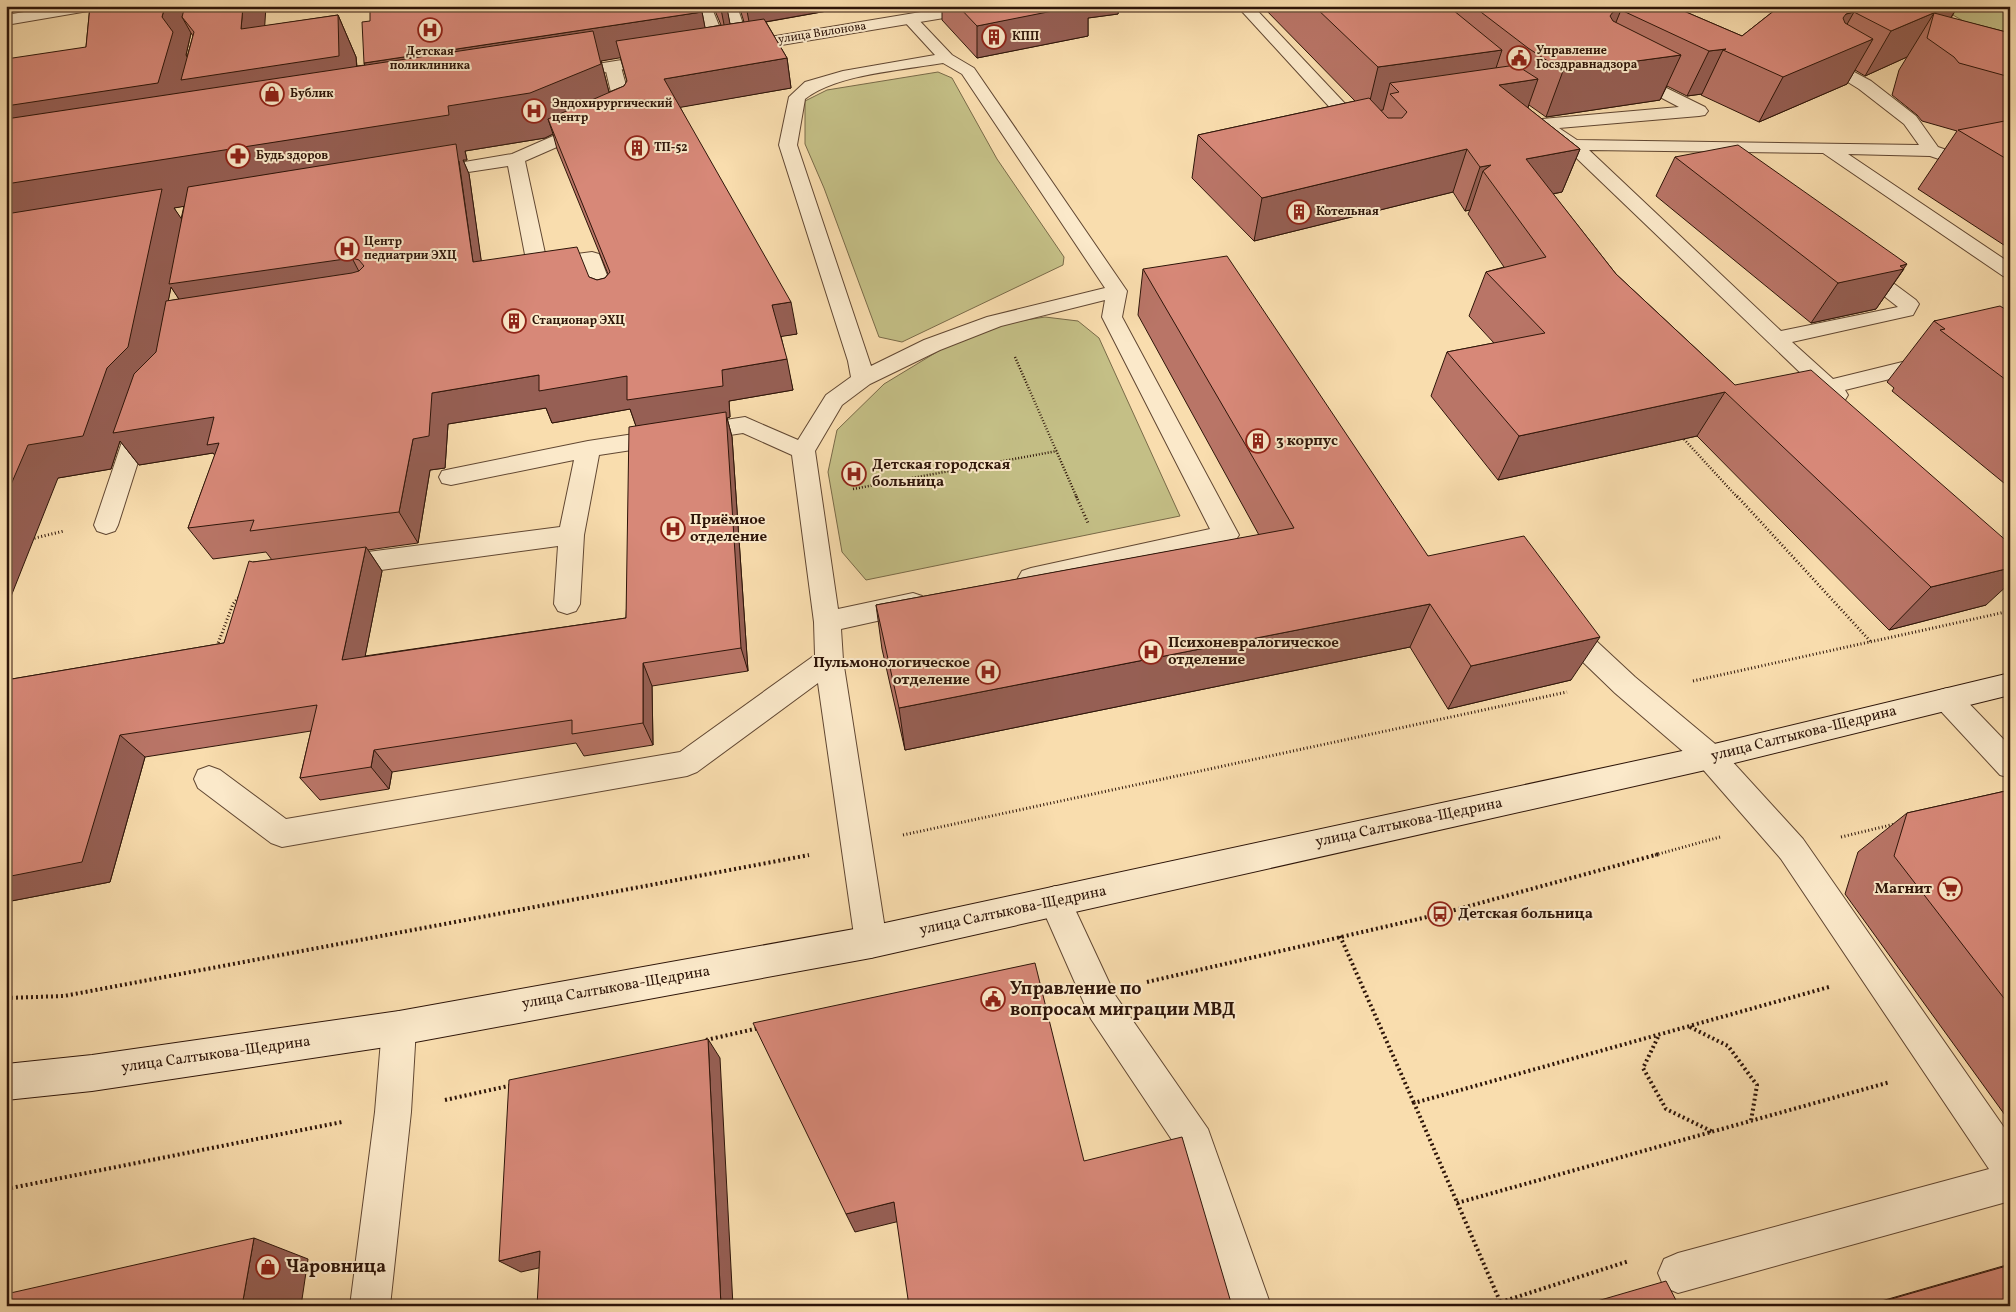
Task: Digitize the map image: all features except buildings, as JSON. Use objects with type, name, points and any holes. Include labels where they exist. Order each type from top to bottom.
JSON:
[{"type":"main road","points":[[6,20],[88,6]]},
{"type":"main road","points":[[95,6],[103,7]]},
{"type":"main road","name":"улица Вилонова","points":[[703,6],[714,51],[920,14],[986,6]]},
{"type":"main road","points":[[729,6],[737,30],[747,45]]},
{"type":"main road","points":[[1244,6],[1371,142]]},
{"type":"main road","points":[[920,14],[946,58],[968,71],[1117,291],[1112,317],[1226,535],[1010,582]]},
{"type":"main road","points":[[552,76],[670,58]]},
{"type":"main road","points":[[862,379],[859,360],[788,145],[797,97],[811,86],[849,74],[946,58]]},
{"type":"main road","points":[[1828,63],[1864,85],[1910,120],[1932,151]]},
{"type":"main road","points":[[409,176],[516,159],[624,111],[613,67]]},
{"type":"main road","points":[[1620,70],[1699,111],[1535,119],[1573,145],[1776,339],[1850,406]]},
{"type":"main road","points":[[1331,126],[1372,119]]},
{"type":"main road","points":[[1573,145],[1932,151],[2010,178]]},
{"type":"main road","points":[[1827,148],[2010,272]]},
{"type":"main road","points":[[516,159],[537,265],[592,258],[608,304]]},
{"type":"main road","points":[[1776,339],[1906,311],[1909,304],[1846,258]]},
{"type":"main road","points":[[871,942],[829,660],[827,622],[803,451],[834,400],[862,379],[932,345],[999,320],[1117,291]]},
{"type":"main road","points":[[1793,390],[1828,387],[1952,357]]},
{"type":"main road","points":[[107,522],[146,402]]},
{"type":"main road","points":[[450,477],[588,449],[745,425],[803,451]]},
{"type":"main road","points":[[567,604],[571,535],[588,449]]},
{"type":"main road","points":[[271,574],[571,535]]},
{"type":"main road","points":[[827,622],[933,599]]},
{"type":"main road","points":[[1568,631],[1625,685],[1710,757],[1792,849],[2010,1168]]},
{"type":"main road","points":[[209,779],[282,833],[687,763],[829,660]]},
{"type":"main road","name":"улица Салтыкова-Щедрина","points":[[6,1082],[92,1073],[398,1028],[871,942],[1710,757],[2010,684]]},
{"type":"main road","points":[[1946,699],[2010,766]]},
{"type":"main road","points":[[1055,902],[1103,1007],[1195,1142],[1251,1306]]},
{"type":"main road","points":[[370,1306],[393,1112],[398,1028]]},
{"type":"main road","points":[[1678,1273],[2010,1182]]},
{"type":"path","points":[[999,320],[1106,561]]},
{"type":"path","points":[[1681,435],[1871,643]]},
{"type":"path","points":[[809,498],[1057,451]]},
{"type":"path","points":[[25,541],[107,522]]},
{"type":"path","points":[[215,652],[233,604],[250,584],[271,574]]},
{"type":"path","points":[[6,998],[64,996],[856,845],[1608,683],[1658,689],[2010,611]]},
{"type":"path","points":[[1096,994],[1440,914],[1723,836],[1792,849],[1896,824]]},
{"type":"path","points":[[1340,936],[1501,1304],[1651,1254],[1678,1273]]},
{"type":"path","points":[[1414,1104],[1877,973]]},
{"type":"path","points":[[1689,1027],[1728,1046],[1757,1085],[1751,1121]]},
{"type":"path","points":[[1658,1036],[1643,1068],[1666,1109],[1714,1132]]},
{"type":"path","points":[[1457,1203],[1942,1068]]},
{"type":"shaded area","points":[[1947,6],[2010,6],[2010,48],[1946,11]]},
{"type":"shaded area","points":[[938,72],[952,78],[997,159],[1064,257],[1063,265],[902,342],[879,337],[824,188],[805,144],[805,101],[827,90]]},
{"type":"shaded area","points":[[1045,317],[1078,321],[1099,338],[1180,516],[866,580],[842,552],[828,472],[837,430],[884,384],[940,350],[1001,324]]},
{"type":"place","name":"Детская поликлиника","points":[[430,30]]},
{"type":"place","name":"КПП","points":[[994,37]]},
{"type":"place","name":"Управление Госздравнадзора","points":[[1519,58]]},
{"type":"place","name":"Бублик","points":[[272,94]]},
{"type":"place","name":"Эндохирургический центр","points":[[534,111]]},
{"type":"place","name":"ТП-52","points":[[637,148]]},
{"type":"place","name":"Будь здоров","points":[[238,156]]},
{"type":"place","name":"Котельная","points":[[1299,212]]},
{"type":"place","name":"Центр педиатрии ЭХЦ","points":[[347,249]]},
{"type":"place","name":"Стационар ЭХЦ","points":[[514,321]]},
{"type":"place","name":"3 корпус","points":[[1258,441]]},
{"type":"place","name":"Детская городская больница","points":[[854,474]]},
{"type":"place","name":"Приёмное отделение","points":[[673,529]]},
{"type":"place","name":"Психоневралогическое отделение","points":[[1151,652]]},
{"type":"place","name":"Пульмонологическое отделение","points":[[988,672]]},
{"type":"place","name":"Магнит","points":[[1950,889]]},
{"type":"place","name":"Детская больница","points":[[1440,914]]},
{"type":"place","name":"Управление по вопросам миграции МВД","points":[[993,999]]},
{"type":"place","name":"Чаровница","points":[[268,1267]]}]
